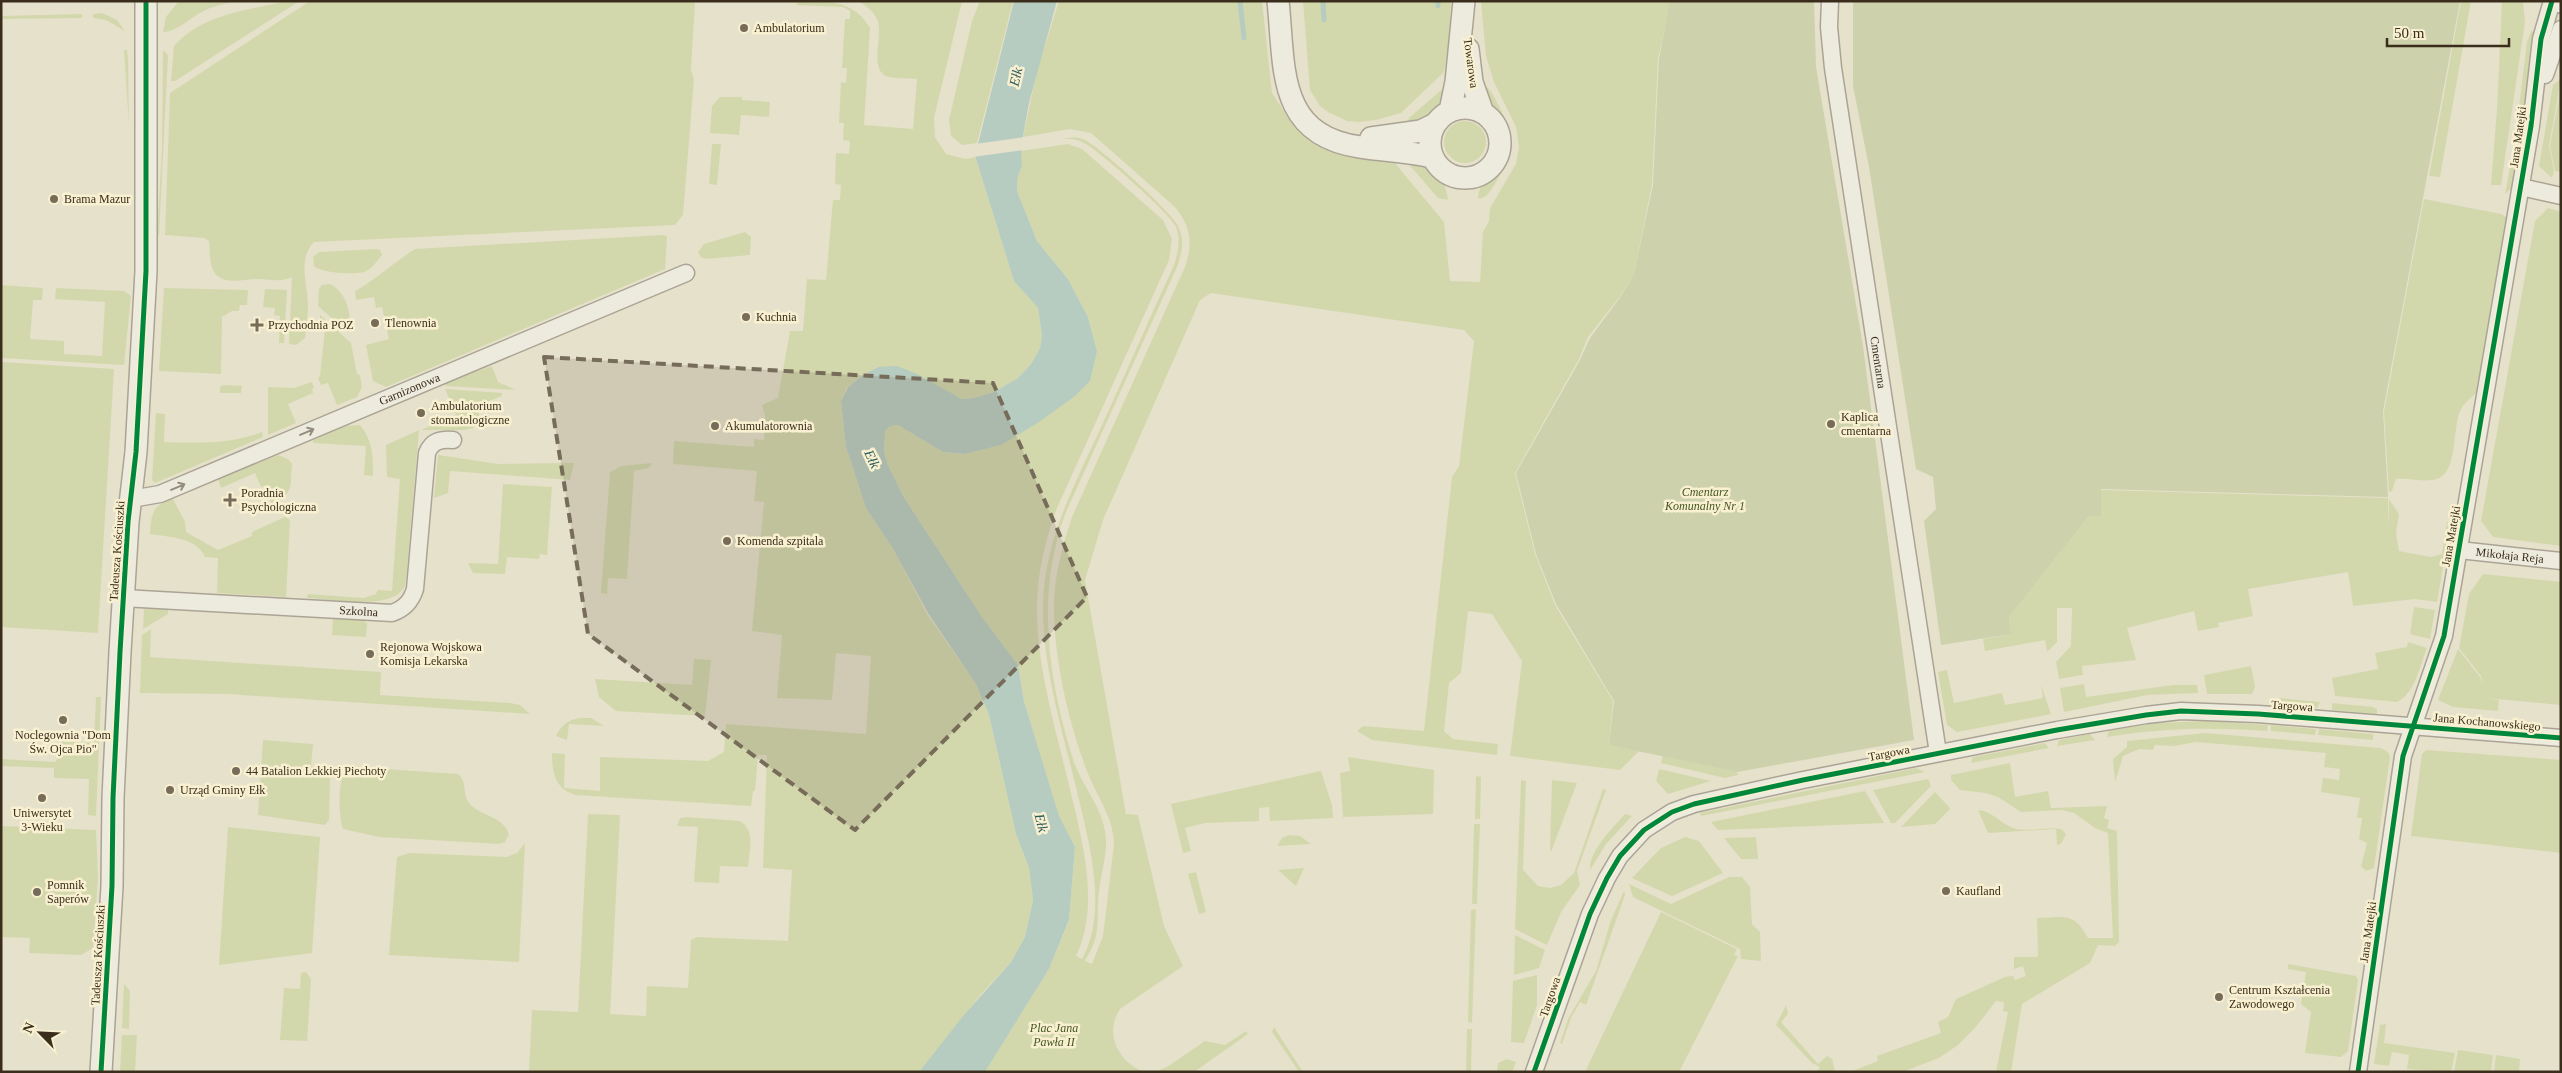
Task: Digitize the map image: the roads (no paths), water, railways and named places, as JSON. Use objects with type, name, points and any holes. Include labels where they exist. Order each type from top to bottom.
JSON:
[{"type":"street","name":"Tadeusza Kościuszki","points":[[101,1072],[112,886],[113,798],[123,598],[136,452],[147,241],[146,1]]},
{"type":"street","points":[[1278,1],[1286,78],[1292,103],[1303,120],[1320,134],[1331,139],[1361,147],[1399,150],[1432,157]]},
{"type":"street","name":"Cmentarna","points":[[1830,1],[1829,27],[1833,68],[1938,753]]},
{"type":"street","name":"Jana Matejki","points":[[2358,1072],[2403,756],[2412,726],[2440,652],[2521,187],[2531,126],[2541,39],[2552,1]]},
{"type":"street","name":"Towarowa","points":[[1464,6],[1472,82],[1483,113]]},
{"type":"street","name":"Towarowa","points":[[1442,118],[1453,100],[1464,6]]},
{"type":"street","name":"Jana Matejki","points":[[2531,126],[2550,57],[2561,29]]},
{"type":"street","points":[[1331,139],[1346,140],[1421,131],[1442,118],[1461,108],[1473,108],[1483,113],[1494,124],[1500,138],[1498,154],[1490,168],[1471,178],[1459,178],[1441,170],[1432,157],[1430,140],[1442,118]]},
{"type":"street","points":[[2521,187],[2561,196]]},
{"type":"street","name":"Garnizonowa","points":[[131,499],[160,494],[686,273]]},
{"type":"street","name":"Szkolna","points":[[123,598],[392,613],[399,610],[411,600],[415,589],[427,453],[437,440],[452,440]]},
{"type":"street","name":"Mikołaja Reja","points":[[2459,550],[2561,561]]},
{"type":"street","name":"Targowa","points":[[1534,1072],[1597,896],[1620,856],[1644,830],[1672,812],[1708,799],[2146,714],[2181,711],[2258,714],[2412,726]]},
{"type":"street","name":"Jana Kochanowskiego","points":[[2412,726],[2561,738]]},
{"type":"water","name":"Ełk","points":[[1014,1],[1057,1],[1029,103],[1021,147],[1022,166],[1018,176],[1017,191],[1037,241],[1068,279],[1088,317],[1097,351],[1090,381],[1074,397],[1036,424],[1001,445],[965,454],[943,452],[898,425],[890,426],[885,431],[884,451],[887,463],[903,496],[982,617],[1018,665],[1024,701],[1059,816],[1075,847],[1069,920],[1049,969],[985,1072],[919,1072],[963,1016],[1011,962],[1025,937],[1033,900],[1029,868],[1016,834],[989,715],[976,684],[928,613],[892,547],[866,508],[846,447],[841,401],[848,387],[863,375],[878,367],[897,366],[917,374],[962,399],[974,398],[994,392],[1018,378],[1031,364],[1040,348],[1042,336],[1038,308],[1014,281],[975,156]]},
{"type":"waterway","points":[[1240,1],[1244,38]]},
{"type":"waterway","points":[[1323,1],[1324,20]]},
{"type":"waterway","points":[[1438,1],[1438,6]]},
{"type":"place","name":"Ambulatorium","points":[[744,28]]},
{"type":"place","name":"Brama Mazur","points":[[54,199]]},
{"type":"place","name":"Kuchnia","points":[[746,317]]},
{"type":"place","name":"Tlenownia","points":[[375,323]]},
{"type":"place","name":"Przychodnia POZ","points":[[257,325]]},
{"type":"place","name":"Ambulatorium stomatologiczne","points":[[421,413]]},
{"type":"place","name":"Kaplica cmentarna","points":[[1831,424]]},
{"type":"place","name":"Akumulatorownia","points":[[715,426]]},
{"type":"place","name":"Poradnia Psychologiczna","points":[[230,500]]},
{"type":"place","name":"Komenda szpitala","points":[[727,541]]},
{"type":"place","name":"Rejonowa Wojskowa Komisja Lekarska","points":[[370,654]]},
{"type":"place","name":"Noclegownia \"Dom Św. Ojca Pio\"","points":[[63,720]]},
{"type":"place","name":"44 Batalion Lekkiej Piechoty","points":[[236,771]]},
{"type":"place","name":"Urząd Gminy Ełk","points":[[170,790]]},
{"type":"place","name":"Uniwersytet 3-Wieku","points":[[42,798]]},
{"type":"place","name":"Kaufland","points":[[1946,891]]},
{"type":"place","name":"Pomnik Saperów","points":[[37,892]]},
{"type":"place","name":"Centrum Kształcenia Zawodowego","points":[[2219,997]]},
{"type":"park label","name":"Cmentarz Komunalny Nr 1","points":[[1705,499]]},
{"type":"park label","name":"Plac Jana Pawła II","points":[[1054,1035]]}]
